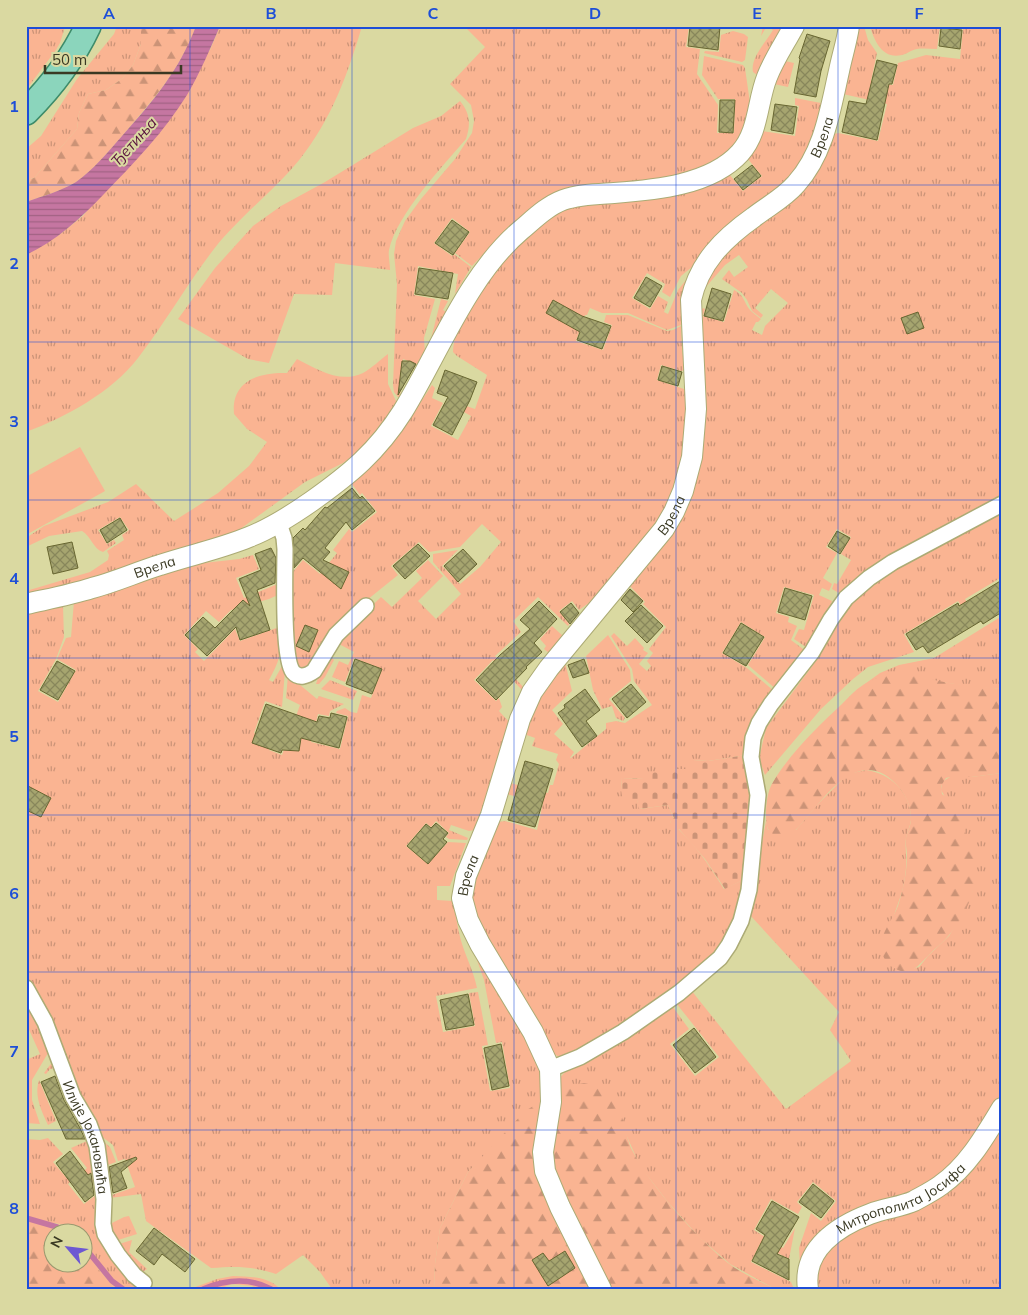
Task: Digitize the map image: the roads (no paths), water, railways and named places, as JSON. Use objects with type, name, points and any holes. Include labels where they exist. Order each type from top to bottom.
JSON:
[{"type":"main road","points":[[26,112],[53,82],[85,29]]},
{"type":"street","name":"Врела","points":[[26,604],[92,588],[165,563],[221,548],[256,535],[279,523],[347,476],[374,450],[401,413],[417,388],[473,286],[495,256],[518,232],[539,215],[564,200],[587,195],[669,187],[704,177],[726,166],[740,153],[750,139],[756,125],[758,106],[767,77],[794,26]]},
{"type":"street","name":"Врела","points":[[550,1069],[533,1032],[480,944],[468,920],[462,898],[466,876],[491,815],[520,719],[532,692],[554,662],[643,557],[674,512],[683,491],[692,457],[696,409],[691,300],[694,284],[699,272],[708,259],[728,237],[783,197],[797,184],[809,168],[824,133],[832,105],[849,26]]},
{"type":"street","points":[[601,1289],[560,1207],[545,1171],[543,1152],[551,1102],[550,1069],[580,1057],[623,1032],[679,993],[720,958],[729,945],[741,920],[749,890],[758,795],[751,757],[759,723],[771,704],[812,652],[831,619],[846,598],[869,578],[893,562],[1002,504]]},
{"type":"street","points":[[279,523],[285,548],[285,624],[291,667],[295,674],[306,676],[314,671],[336,635],[366,606]]},
{"type":"street","name":"Илије Јокановића","points":[[26,988],[45,1022],[73,1097],[89,1124],[97,1146],[104,1199],[103,1224],[105,1234],[118,1256],[134,1275],[144,1283]]},
{"type":"street","name":"Митрополита Јосифа","points":[[808,1289],[806,1278],[815,1251],[839,1228],[870,1214],[913,1201],[940,1186],[960,1170],[1002,1108]]},
{"type":"water","name":"Ђетиња","points":[[196,26],[220,26],[192,87],[169,122],[137,159],[86,212],[58,236],[26,255],[26,202],[58,191],[76,182],[100,160],[164,85],[182,57]]},
{"type":"waterway","points":[[26,1218],[42,1223]]},
{"type":"waterway","points":[[92,1256],[112,1281],[123,1289]]},
{"type":"waterway","points":[[203,1289],[237,1281],[246,1281],[271,1289]]}]
